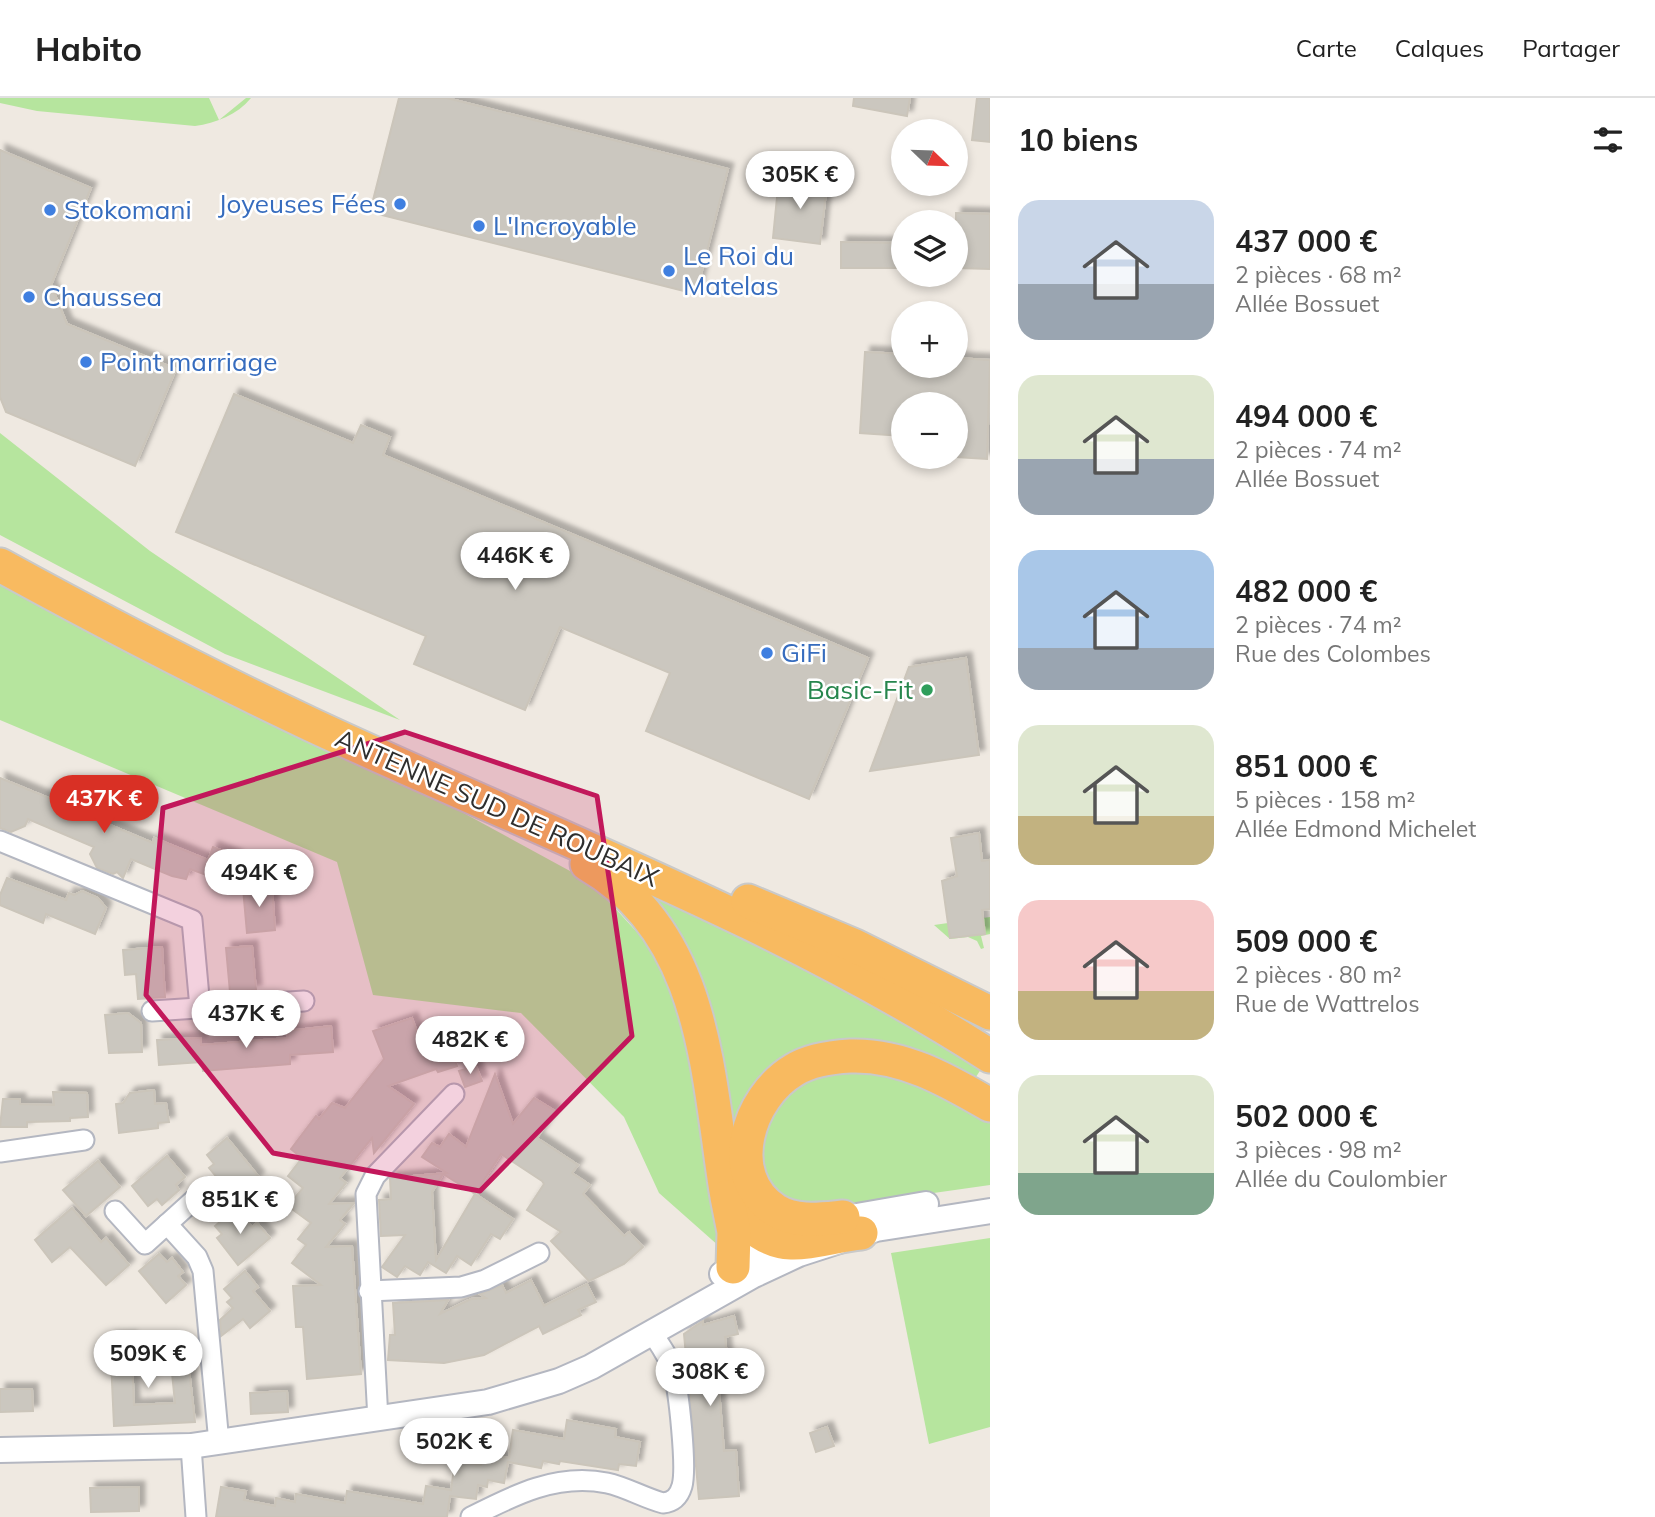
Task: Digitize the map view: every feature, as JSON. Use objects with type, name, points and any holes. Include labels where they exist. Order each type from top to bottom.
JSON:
[{"type":"highway","name":"ANTENNE SUD DE ROUBAIX","points":[[0,551],[92,601],[387,743],[644,859],[833,950],[990,1040]]},
{"type":"highway","name":"ANTENNE SUD DE ROUBAIX","points":[[0,565],[197,668],[740,919],[835,967],[990,1056]]},
{"type":"highway","points":[[413,769],[487,814],[593,868],[625,891],[651,920],[684,976],[694,1004],[734,1231],[733,1267]]},
{"type":"highway","points":[[644,859],[855,946],[990,1013]]},
{"type":"highway","points":[[853,1225],[788,1216],[768,1204],[753,1183],[746,1152],[749,1129],[759,1106],[781,1079],[810,1062],[870,1056],[932,1073],[990,1105]]},
{"type":"highway","points":[[726,1191],[731,1205],[747,1223],[778,1240],[792,1244],[853,1225]]},
{"type":"street","points":[[0,841],[192,920],[200,1008]]},
{"type":"street","points":[[152,1011],[304,1001]]},
{"type":"street","points":[[378,1420],[365,1203],[369,1185],[454,1094]]},
{"type":"street","points":[[0,1152],[84,1140]]},
{"type":"street","points":[[115,1211],[145,1244],[207,1188]]},
{"type":"street","points":[[0,1450],[191,1446],[488,1402],[591,1367],[768,1267],[853,1225],[990,1195]]},
{"type":"street","points":[[853,1225],[990,1210]]},
{"type":"street","points":[[167,1224],[197,1257],[203,1271],[219,1443]]},
{"type":"street","points":[[652,1333],[733,1267],[778,1240]]},
{"type":"street","points":[[369,1291],[461,1287],[485,1280],[540,1252]]},
{"type":"street","points":[[471,1517],[521,1492],[569,1481],[607,1483],[663,1503],[671,1503],[677,1496],[683,1477],[678,1399],[674,1373],[652,1333]]},
{"type":"street","points":[[191,1446],[196,1517]]},
{"type":"highlighted area","points":[[405,732],[597,796],[632,1036],[480,1191],[273,1153],[146,995],[163,808]]},
{"type":"green space","points":[[0,98],[209,98],[219,120],[195,126],[37,111],[0,103]]},
{"type":"green space","points":[[246,98],[251,98],[233,114],[219,120]]},
{"type":"green space","points":[[0,433],[150,551],[400,720],[225,654],[0,535]]},
{"type":"green space","points":[[0,579],[425,792],[592,883],[666,964],[691,1065],[720,1247],[659,1193],[624,1117],[521,1013],[373,995],[337,862],[0,720]]},
{"type":"green space","points":[[635,877],[985,1063],[972,1083],[812,1052],[736,1134]]},
{"type":"green space","points":[[990,917],[990,934],[981,936],[984,948],[981,949],[977,941],[968,937],[950,939],[934,925]]},
{"type":"green space","points":[[884,1069],[990,1119],[990,1185],[828,1208],[796,1201],[770,1190],[759,1167],[760,1146],[775,1106],[813,1075]]},
{"type":"green space","points":[[990,1238],[990,1427],[929,1444],[891,1253]]},
{"type":"building","points":[[399,98],[447,98],[728,169],[696,294],[370,212]]},
{"type":"building","points":[[854,98],[910,98],[907,116],[853,106]]},
{"type":"building","points":[[977,98],[990,98],[990,142],[972,140]]},
{"type":"building","points":[[0,150],[91,188],[51,285],[67,324],[176,369],[135,466],[6,412],[0,397]]},
{"type":"building","points":[[779,177],[827,184],[820,244],[773,238]]},
{"type":"building","points":[[968,213],[990,214],[990,269],[968,268]]},
{"type":"building","points":[[841,242],[891,243],[891,268],[841,268]]},
{"type":"building","points":[[865,352],[891,353],[891,378],[968,378],[968,359],[990,360],[987,459],[968,458],[968,392],[891,392],[891,435],[860,433]]},
{"type":"building","points":[[234,394],[353,443],[361,425],[390,437],[383,455],[868,658],[809,799],[646,731],[670,673],[560,627],[525,710],[414,664],[426,636],[176,532]]},
{"type":"building","points":[[966,658],[979,755],[870,771],[909,667]]},
{"type":"building","points":[[0,778],[51,799],[54,790],[95,807],[91,817],[153,843],[154,838],[208,860],[213,847],[237,856],[226,882],[190,869],[186,879],[172,876],[131,859],[123,878],[117,872],[113,874],[97,868],[90,854],[94,847],[28,819],[25,826],[11,832],[0,828]]},
{"type":"building","points":[[979,833],[982,861],[990,860],[990,909],[982,910],[985,934],[950,938],[942,881],[957,876],[951,838]]},
{"type":"building","points":[[7,878],[66,900],[69,893],[74,895],[82,891],[98,898],[106,908],[95,934],[46,914],[43,923],[0,905],[0,895]]},
{"type":"building","points":[[272,886],[275,930],[247,933],[243,888]]},
{"type":"building","points":[[252,946],[256,990],[230,992],[226,948]]},
{"type":"building","points":[[162,947],[165,997],[138,999],[136,974],[125,975],[123,950]]},
{"type":"building","points":[[128,1013],[141,1023],[142,1052],[109,1053],[105,1015]]},
{"type":"building","points":[[412,1018],[424,1051],[448,1042],[457,1066],[438,1072],[436,1069],[388,1086],[414,1104],[374,1153],[372,1138],[340,1178],[346,1183],[329,1204],[354,1203],[340,1220],[345,1224],[326,1247],[352,1246],[361,1374],[307,1379],[303,1327],[296,1327],[293,1286],[321,1285],[292,1263],[306,1245],[298,1239],[311,1223],[288,1206],[303,1188],[288,1176],[302,1158],[291,1149],[316,1116],[319,1119],[332,1103],[345,1108],[384,1059],[373,1031]]},
{"type":"building","points":[[331,1026],[333,1052],[290,1055],[290,1064],[203,1071],[202,1062],[159,1065],[157,1040],[201,1038],[201,1045],[288,1038],[287,1031]]},
{"type":"building","points":[[476,1066],[482,1081],[465,1087],[459,1071]]},
{"type":"building","points":[[495,1074],[513,1124],[534,1098],[555,1111],[537,1138],[578,1165],[572,1173],[590,1185],[583,1194],[624,1236],[629,1232],[643,1247],[624,1264],[589,1281],[551,1241],[561,1232],[527,1210],[544,1184],[542,1181],[501,1154],[475,1194],[513,1219],[500,1239],[491,1234],[471,1265],[457,1256],[446,1273],[428,1262],[420,1275],[405,1266],[397,1277],[382,1267],[405,1235],[381,1236],[379,1200],[391,1199],[390,1178],[447,1173],[422,1157],[432,1143],[440,1147],[449,1134],[466,1147]],"holes":[[[443,1174],[475,1194],[436,1260],[432,1192]]]},
{"type":"building","points":[[154,1090],[155,1104],[166,1103],[169,1122],[158,1123],[158,1128],[119,1133],[116,1104],[123,1103],[130,1093]]},
{"type":"building","points":[[53,1092],[87,1093],[88,1117],[70,1118],[70,1121],[27,1122],[27,1127],[0,1127],[3,1099],[20,1099],[20,1104],[54,1105]]},
{"type":"building","points":[[227,1138],[259,1177],[234,1198],[209,1168],[214,1164],[207,1155]]},
{"type":"building","points":[[167,1156],[185,1177],[176,1185],[179,1190],[162,1205],[157,1199],[148,1206],[132,1186]]},
{"type":"building","points":[[98,1161],[120,1187],[86,1216],[63,1190]]},
{"type":"building","points":[[72,1208],[101,1242],[106,1238],[129,1265],[106,1285],[70,1247],[52,1262],[35,1240]]},
{"type":"building","points":[[236,1208],[252,1227],[257,1223],[270,1238],[238,1265],[217,1238],[222,1234],[215,1226]]},
{"type":"building","points":[[159,1254],[167,1262],[172,1258],[183,1272],[178,1276],[186,1285],[166,1303],[139,1271]]},
{"type":"building","points":[[245,1271],[258,1287],[253,1291],[270,1311],[250,1328],[243,1319],[221,1336],[220,1320],[233,1308],[227,1302],[232,1298],[224,1289]]},
{"type":"building","points":[[531,1280],[544,1306],[587,1284],[596,1302],[578,1310],[581,1315],[543,1334],[539,1326],[484,1355],[444,1363],[388,1360],[390,1335],[395,1335],[393,1303],[448,1300],[440,1314],[471,1299],[486,1298],[480,1294],[502,1285],[506,1293]]},
{"type":"building","points":[[734,1316],[738,1334],[725,1337],[729,1376],[718,1377],[724,1451],[736,1450],[739,1496],[699,1499],[684,1334],[703,1321],[703,1325]]},
{"type":"building","points":[[131,1337],[134,1405],[175,1403],[170,1353],[187,1351],[195,1422],[114,1426],[110,1338]]},
{"type":"building","points":[[0,1389],[32,1389],[33,1411],[0,1412]]},
{"type":"building","points":[[287,1391],[288,1412],[251,1414],[250,1393]]},
{"type":"building","points":[[567,1420],[616,1429],[615,1437],[640,1442],[636,1466],[619,1464],[618,1470],[543,1461],[541,1468],[508,1462],[504,1483],[488,1480],[487,1487],[478,1485],[476,1499],[450,1496],[447,1517],[216,1517],[221,1487],[246,1491],[244,1500],[275,1506],[276,1498],[295,1502],[296,1494],[345,1503],[347,1491],[423,1504],[426,1486],[451,1490],[455,1461],[481,1465],[483,1454],[509,1458],[513,1430],[564,1439]]},
{"type":"building","points":[[827,1427],[834,1446],[816,1452],[810,1433]]},
{"type":"building","points":[[139,1487],[139,1511],[91,1512],[90,1488]]},
{"type":"place","name":"Joyeuses Fées","points":[[400,204]]},
{"type":"place","name":"Stokomani","points":[[50,210]]},
{"type":"place","name":"L'Incroyable","points":[[479,226]]},
{"type":"place","name":"Le Roi du Matelas","points":[[669,271]]},
{"type":"place","name":"Chaussea","points":[[29,297]]},
{"type":"place","name":"Point marriage","points":[[86,362]]},
{"type":"place","name":"GiFi","points":[[767,653]]},
{"type":"place","name":"Basic-Fit","points":[[927,690]]}]
